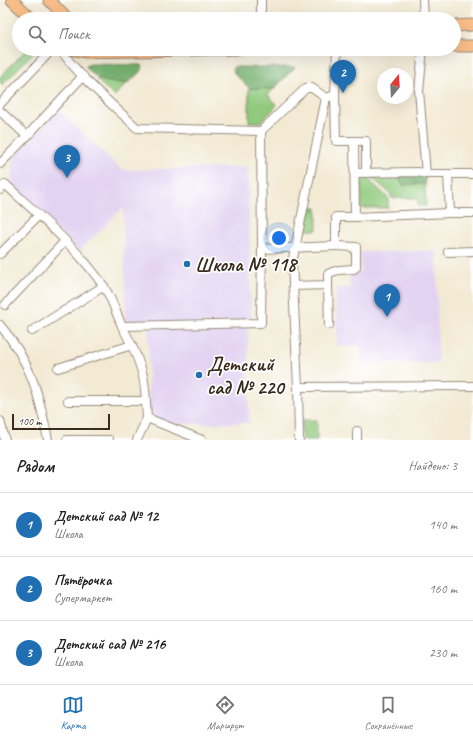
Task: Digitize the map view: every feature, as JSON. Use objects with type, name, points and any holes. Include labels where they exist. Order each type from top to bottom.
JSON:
[{"type":"main road","points":[[12,0],[25,12]]},
{"type":"main road","points":[[49,0],[60,12]]},
{"type":"main road","points":[[461,26],[473,26]]},
{"type":"main road","points":[[461,46],[473,46]]},
{"type":"street","points":[[261,0],[261,12]]},
{"type":"street","points":[[423,0],[424,12]]},
{"type":"street","points":[[0,104],[46,56]]},
{"type":"street","points":[[65,56],[83,76],[138,128],[261,131],[306,88],[312,88],[326,98]]},
{"type":"street","points":[[337,56],[335,95],[336,141],[366,141],[366,172]]},
{"type":"street","points":[[422,56],[419,91],[426,174]]},
{"type":"street","points":[[0,164],[83,76]]},
{"type":"street","points":[[326,98],[335,95]]},
{"type":"street","points":[[299,440],[292,263],[294,247],[326,98]]},
{"type":"street","points":[[0,111],[27,136]]},
{"type":"street","points":[[122,326],[261,323],[261,131]]},
{"type":"street","points":[[354,141],[355,217]]},
{"type":"street","points":[[355,173],[418,172],[426,174],[473,174]]},
{"type":"street","points":[[448,174],[450,213]]},
{"type":"street","points":[[0,190],[5,184],[39,215],[84,262],[104,286],[111,298],[122,326],[140,363],[144,377],[147,418],[137,440]]},
{"type":"street","points":[[336,246],[336,217],[473,213]]},
{"type":"street","points":[[0,254],[39,215]]},
{"type":"street","points":[[5,305],[65,241]]},
{"type":"street","points":[[262,248],[336,246],[356,247],[356,267],[354,269],[332,272],[328,274],[329,325]]},
{"type":"street","points":[[448,252],[473,251]]},
{"type":"street","points":[[32,331],[104,286]]},
{"type":"street","points":[[293,286],[328,286]]},
{"type":"street","points":[[0,325],[11,338],[27,365],[41,403],[48,440]]},
{"type":"street","points":[[58,368],[132,345]]},
{"type":"street","points":[[298,387],[473,386]]},
{"type":"street","points":[[68,402],[146,401]]},
{"type":"street","points":[[147,418],[188,437],[202,440]]},
{"type":"street","points":[[0,421],[5,440]]},
{"type":"street","points":[[357,431],[357,440]]},
{"type":"street","points":[[67,440],[110,440]]},
{"type":"shaded area","name":"Школа № 118","points":[[58,110],[122,170],[248,167],[251,322],[126,324],[123,208],[79,251],[11,186],[13,157]]},
{"type":"shaded area","points":[[437,251],[438,363],[361,363],[360,346],[337,346],[336,288],[350,288],[350,272],[361,272],[360,252]]},
{"type":"shaded area","name":"Детский сад № 220","points":[[248,326],[249,423],[149,424],[148,327]]},
{"type":"green space","points":[[20,56],[30,56],[2,85],[0,82],[0,77]]},
{"type":"green space","points":[[87,65],[143,66],[142,70],[128,83],[110,82],[96,77],[86,67]]},
{"type":"green space","points":[[233,67],[295,67],[274,89],[249,88],[234,73]]},
{"type":"green space","points":[[96,79],[110,82],[128,83],[114,96]]},
{"type":"green space","points":[[249,88],[274,89],[268,95],[277,105],[261,122],[249,122]]},
{"type":"green space","points":[[398,176],[403,185],[425,184],[426,206],[418,206],[417,198],[391,198],[391,194],[371,177]]},
{"type":"green space","points":[[398,176],[425,176],[425,184],[403,185]]},
{"type":"green space","points":[[361,177],[366,177],[388,198],[388,208],[361,208]]},
{"type":"green space","points":[[311,208],[317,208],[317,230],[305,230]]},
{"type":"green space","points":[[302,420],[317,420],[317,440],[302,440]]},
{"type":"place","name":"Пятёрочка","points":[[343,93]]},
{"type":"place","name":"Детский сад № 216","points":[[67,178]]},
{"type":"place","name":"Школа № 118","points":[[187,264]]},
{"type":"place","name":"Детский сад № 12","points":[[387,317]]},
{"type":"place","name":"Детский сад № 220","points":[[199,375]]}]
